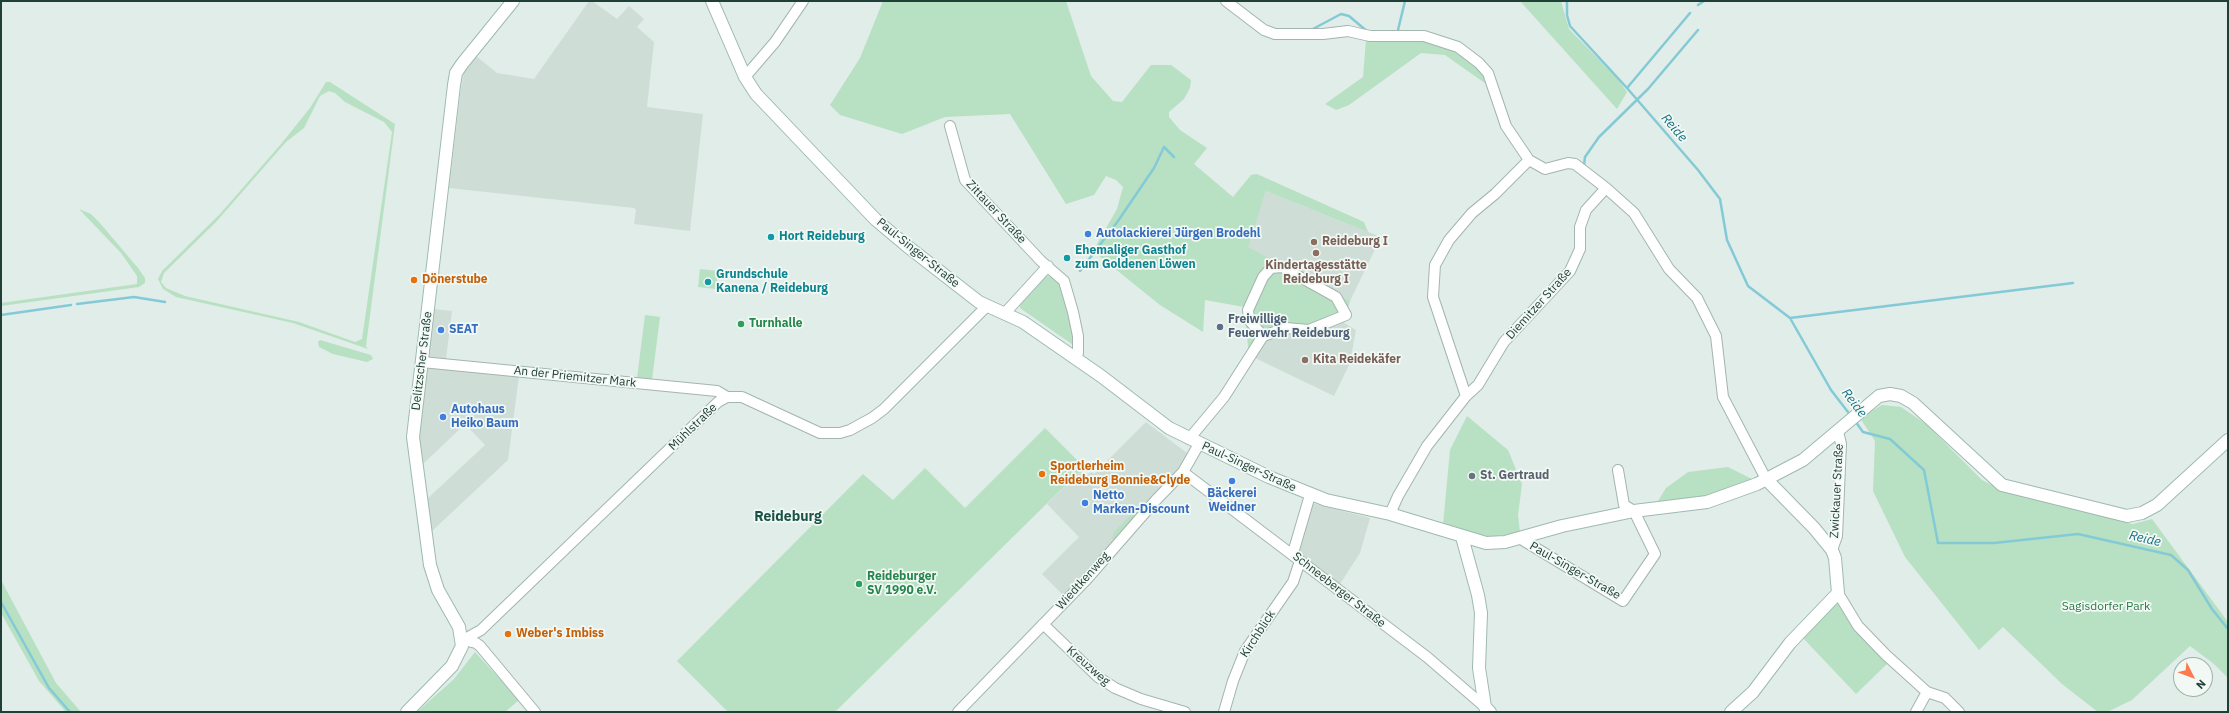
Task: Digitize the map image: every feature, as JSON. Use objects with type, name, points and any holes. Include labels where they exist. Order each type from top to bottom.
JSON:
[{"type":"street","name":"Delitzscher Straße","points":[[463,640],[459,627],[435,582],[428,551],[413,449],[456,73],[514,1]]},
{"type":"street","name":"Paul-Singer-Straße","points":[[712,1],[745,77],[756,94],[781,122],[876,220],[972,297],[987,306],[1023,322],[1075,358],[1169,428],[1310,495],[1390,514],[1486,543],[1521,539],[1562,526],[1634,511],[1707,502],[1766,479],[1803,460],[1879,396],[1890,394],[1901,396],[1913,403],[2002,484],[2127,516],[2142,513],[2157,504],[2228,440]]},
{"type":"street","points":[[745,77],[775,42],[803,1]]},
{"type":"street","points":[[1226,1],[1264,30],[1275,34],[1323,34],[1348,31],[1370,36],[1424,36],[1458,47],[1479,63],[1488,73],[1506,126],[1529,160],[1545,169]]},
{"type":"street","name":"Zittauer Straße","points":[[950,126],[965,180],[1064,281],[1078,336],[1078,353],[1075,358]]},
{"type":"street","points":[[1466,396],[1433,297],[1435,265],[1449,240],[1472,213],[1529,160]]},
{"type":"street","points":[[1519,170],[1545,169],[1568,163],[1575,164],[1606,188],[1634,213],[1669,269],[1697,298],[1716,336],[1723,397],[1766,479]]},
{"type":"street","name":"Diemitzer Straße","points":[[1390,514],[1398,496],[1427,446],[1466,396],[1478,385],[1504,342],[1570,271],[1580,249],[1580,227],[1586,210],[1606,188]]},
{"type":"street","points":[[1005,313],[1048,266]]},
{"type":"street","points":[[1282,267],[1336,298],[1346,315],[1309,330],[1286,328],[1263,336],[1250,320],[1248,310],[1263,277],[1271,268],[1282,267]]},
{"type":"street","name":"Mühlstraße","points":[[463,640],[476,639],[718,402],[727,396],[742,397],[820,433],[840,433],[850,430],[872,418],[884,408],[987,306]]},
{"type":"street","name":"Paul-Singer-Straße","points":[[1194,441],[1263,336]]},
{"type":"street","name":"An der Priemitzer Mark","points":[[422,362],[716,391],[727,396]]},
{"type":"street","name":"Zwickauer Straße","points":[[1832,550],[1838,528],[1842,444],[1846,423]]},
{"type":"street","name":"Wiedtkenweg","points":[[958,712],[1043,624],[1183,472],[1194,441]]},
{"type":"street","name":"Paul-Singer-Straße","points":[[1521,539],[1623,601],[1655,554],[1634,511],[1624,505],[1618,470]]},
{"type":"street","name":"Schneeberger Straße","points":[[1183,472],[1271,540],[1293,553],[1300,561],[1427,657],[1487,710]]},
{"type":"street","name":"Zwickauer Straße","points":[[1766,479],[1814,528],[1832,550],[1835,558],[1838,592],[1858,626],[1886,655],[1927,692]]},
{"type":"street","name":"Paul-Singer-Straße","points":[[1293,553],[1310,495]]},
{"type":"street","points":[[1462,537],[1478,595],[1480,613],[1479,668],[1487,710]]},
{"type":"street","name":"Kirchblick","points":[[1224,712],[1233,681],[1245,651],[1290,587],[1300,561]]},
{"type":"street","points":[[1732,712],[1753,692],[1790,643],[1838,592]]},
{"type":"street","name":"Kreuzweg","points":[[1043,624],[1098,677],[1114,688],[1141,699],[1185,712]]},
{"type":"street","points":[[476,639],[535,712]]},
{"type":"street","points":[[407,712],[452,666],[461,652],[463,640]]},
{"type":"street","points":[[1916,712],[1927,692],[1945,698],[1959,712]]},
{"type":"shaded area","points":[[589,1],[592,1],[617,19],[629,6],[644,19],[637,27],[654,42],[647,107],[703,114],[690,231],[634,224],[636,210],[634,208],[449,188],[464,73],[476,56],[497,73],[534,79]]},
{"type":"shaded area","name":"Reideburg I","points":[[1266,191],[1381,237],[1350,301],[1247,247]]},
{"type":"shaded area","points":[[434,309],[452,311],[445,367],[519,376],[508,460],[432,531],[427,499],[485,445],[465,424],[421,466],[418,441]]},
{"type":"shaded area","name":"Kita Reidekäfer","points":[[1338,319],[1356,330],[1350,363],[1334,396],[1253,357],[1270,327]]},
{"type":"shaded area","points":[[1146,422],[1187,453],[1185,464],[1065,597],[1042,574],[1079,537],[1047,504],[1084,467],[1082,473],[1085,477],[1091,472],[1094,474]]},
{"type":"shaded area","points":[[1311,503],[1370,518],[1360,553],[1340,584],[1302,557],[1299,551]]},
{"type":"green space","points":[[883,1],[1066,1],[1091,76],[1113,101],[1122,102],[1151,65],[1171,65],[1191,80],[1190,88],[1184,99],[1169,112],[1169,117],[1180,130],[1207,148],[1194,164],[1233,197],[1251,175],[1257,174],[1364,222],[1368,232],[1266,191],[1248,247],[1350,301],[1346,315],[1309,330],[1266,329],[1249,355],[1244,307],[1205,300],[1203,332],[1160,305],[1093,251],[1117,209],[1123,187],[1116,180],[1106,176],[1094,195],[1066,204],[1010,114],[945,117],[902,134],[840,115],[830,105],[860,58]]},
{"type":"green space","points":[[1520,1],[1561,1],[1569,29],[1618,79],[1627,92],[1617,109]]},
{"type":"green space","points":[[1425,39],[1457,51],[1467,57],[1486,78],[1489,86],[1445,55],[1421,53],[1349,105],[1336,110],[1325,104],[1363,77],[1366,40]]},
{"type":"green space","points":[[326,82],[330,82],[395,124],[366,346],[368,349],[293,323],[176,297],[163,289],[158,279],[162,271],[220,214],[310,108]],"holes":[[[329,91],[335,93],[345,102],[384,122],[392,132],[362,339],[355,342],[299,322],[185,296],[166,288],[161,282],[164,273],[216,222],[286,142],[304,128],[320,96]]]},
{"type":"green space","points":[[79,209],[91,214],[100,223],[138,268],[145,278],[145,283],[139,287],[1,306],[1,303],[137,284],[137,276],[121,253]]},
{"type":"green space","points":[[700,269],[718,271],[716,289],[698,287]]},
{"type":"green space","points":[[1046,276],[1051,277],[1062,285],[1076,347],[1020,308],[1020,305]]},
{"type":"green space","points":[[645,315],[660,317],[652,380],[637,378]]},
{"type":"green space","points":[[320,340],[371,355],[373,359],[367,362],[333,354],[319,347],[318,342]]},
{"type":"green space","name":"Sagisdorfer Park","points":[[1882,405],[1901,407],[1926,424],[1982,480],[2002,490],[2133,524],[2152,519],[2228,622],[2228,678],[2213,663],[2213,657],[2205,657],[2190,646],[2178,657],[2173,657],[2173,662],[2132,700],[2107,712],[2098,712],[2062,684],[2003,627],[1979,650],[1905,557],[1873,491],[1875,441],[1860,418]]},
{"type":"green space","points":[[1467,416],[1508,450],[1522,484],[1518,515],[1520,533],[1489,537],[1443,525],[1450,450]]},
{"type":"green space","name":"Reideburger SV 1990 e.V.","points":[[1045,428],[1084,467],[835,712],[728,712],[677,661],[863,474],[893,500],[925,468],[965,508]]},
{"type":"green space","points":[[1728,467],[1752,479],[1748,486],[1704,498],[1655,506],[1666,488],[1688,472]]},
{"type":"green space","points":[[1146,502],[1116,539],[1112,539],[1114,532],[1141,504]]},
{"type":"green space","points":[[1,580],[56,683],[81,712],[66,712],[39,681],[1,613]]},
{"type":"green space","points":[[1837,602],[1853,625],[1887,664],[1856,694],[1803,638]]},
{"type":"green space","points":[[475,652],[519,700],[505,712],[417,712],[454,679]]},
{"type":"waterway","points":[[1398,30],[1405,1]]},
{"type":"waterway","name":"Reide","points":[[1567,1],[1567,15],[1570,26],[1627,88],[1698,170],[1720,199],[1727,240],[1748,286],[1790,318],[1831,390],[1851,416]]},
{"type":"waterway","points":[[1698,5],[1704,1]]},
{"type":"waterway","points":[[1627,88],[1690,13]]},
{"type":"waterway","points":[[1311,30],[1341,14],[1349,16],[1368,32]]},
{"type":"waterway","name":"Reide","points":[[1585,167],[1585,157],[1599,137],[1648,89],[1698,30]]},
{"type":"waterway","points":[[1080,271],[1118,221],[1154,168],[1164,147],[1174,157]]},
{"type":"waterway","points":[[1790,318],[2073,283]]},
{"type":"waterway","points":[[77,304],[134,297],[165,302]]},
{"type":"waterway","points":[[1,315],[71,305]]},
{"type":"waterway","name":"Reide","points":[[1855,421],[1863,432],[1890,439],[1924,470],[1938,543],[1994,543],[2078,534],[2171,555],[2188,570],[2212,609],[2228,629]]},
{"type":"waterway","points":[[1,602],[49,688],[70,712]]},
{"type":"place","name":"Autolackierei Jürgen Brodehl","points":[[1088,234]]},
{"type":"place","name":"Hort Reideburg","points":[[771,237]]},
{"type":"place","name":"Reideburg I","points":[[1314,242]]},
{"type":"place","name":"Kindertagesstätte Reideburg I","points":[[1316,253]]},
{"type":"place","name":"Ehemaliger Gasthof zum Goldenen Löwen","points":[[1067,258]]},
{"type":"place","name":"Dönerstube","points":[[414,280]]},
{"type":"place","name":"Grundschule Kanena / Reideburg","points":[[708,282]]},
{"type":"place","name":"Turnhalle","points":[[741,324]]},
{"type":"place","name":"Freiwillige Feuerwehr Reideburg","points":[[1220,327]]},
{"type":"place","name":"SEAT","points":[[441,330]]},
{"type":"place","name":"Kita Reidekäfer","points":[[1305,360]]},
{"type":"place","name":"Autohaus Heiko Baum","points":[[443,417]]},
{"type":"place","name":"Sportlerheim Reideburg Bonnie&Clyde","points":[[1042,474]]},
{"type":"place","name":"St. Gertraud","points":[[1472,476]]},
{"type":"place","name":"Bäckerei Weidner","points":[[1232,481]]},
{"type":"place","name":"Netto Marken-Discount","points":[[1085,503]]},
{"type":"place","name":"Reideburger SV 1990 e.V.","points":[[859,584]]},
{"type":"place","name":"Weber's Imbiss","points":[[508,634]]},
{"type":"district","name":"Reideburg","points":[[788,517]]}]
